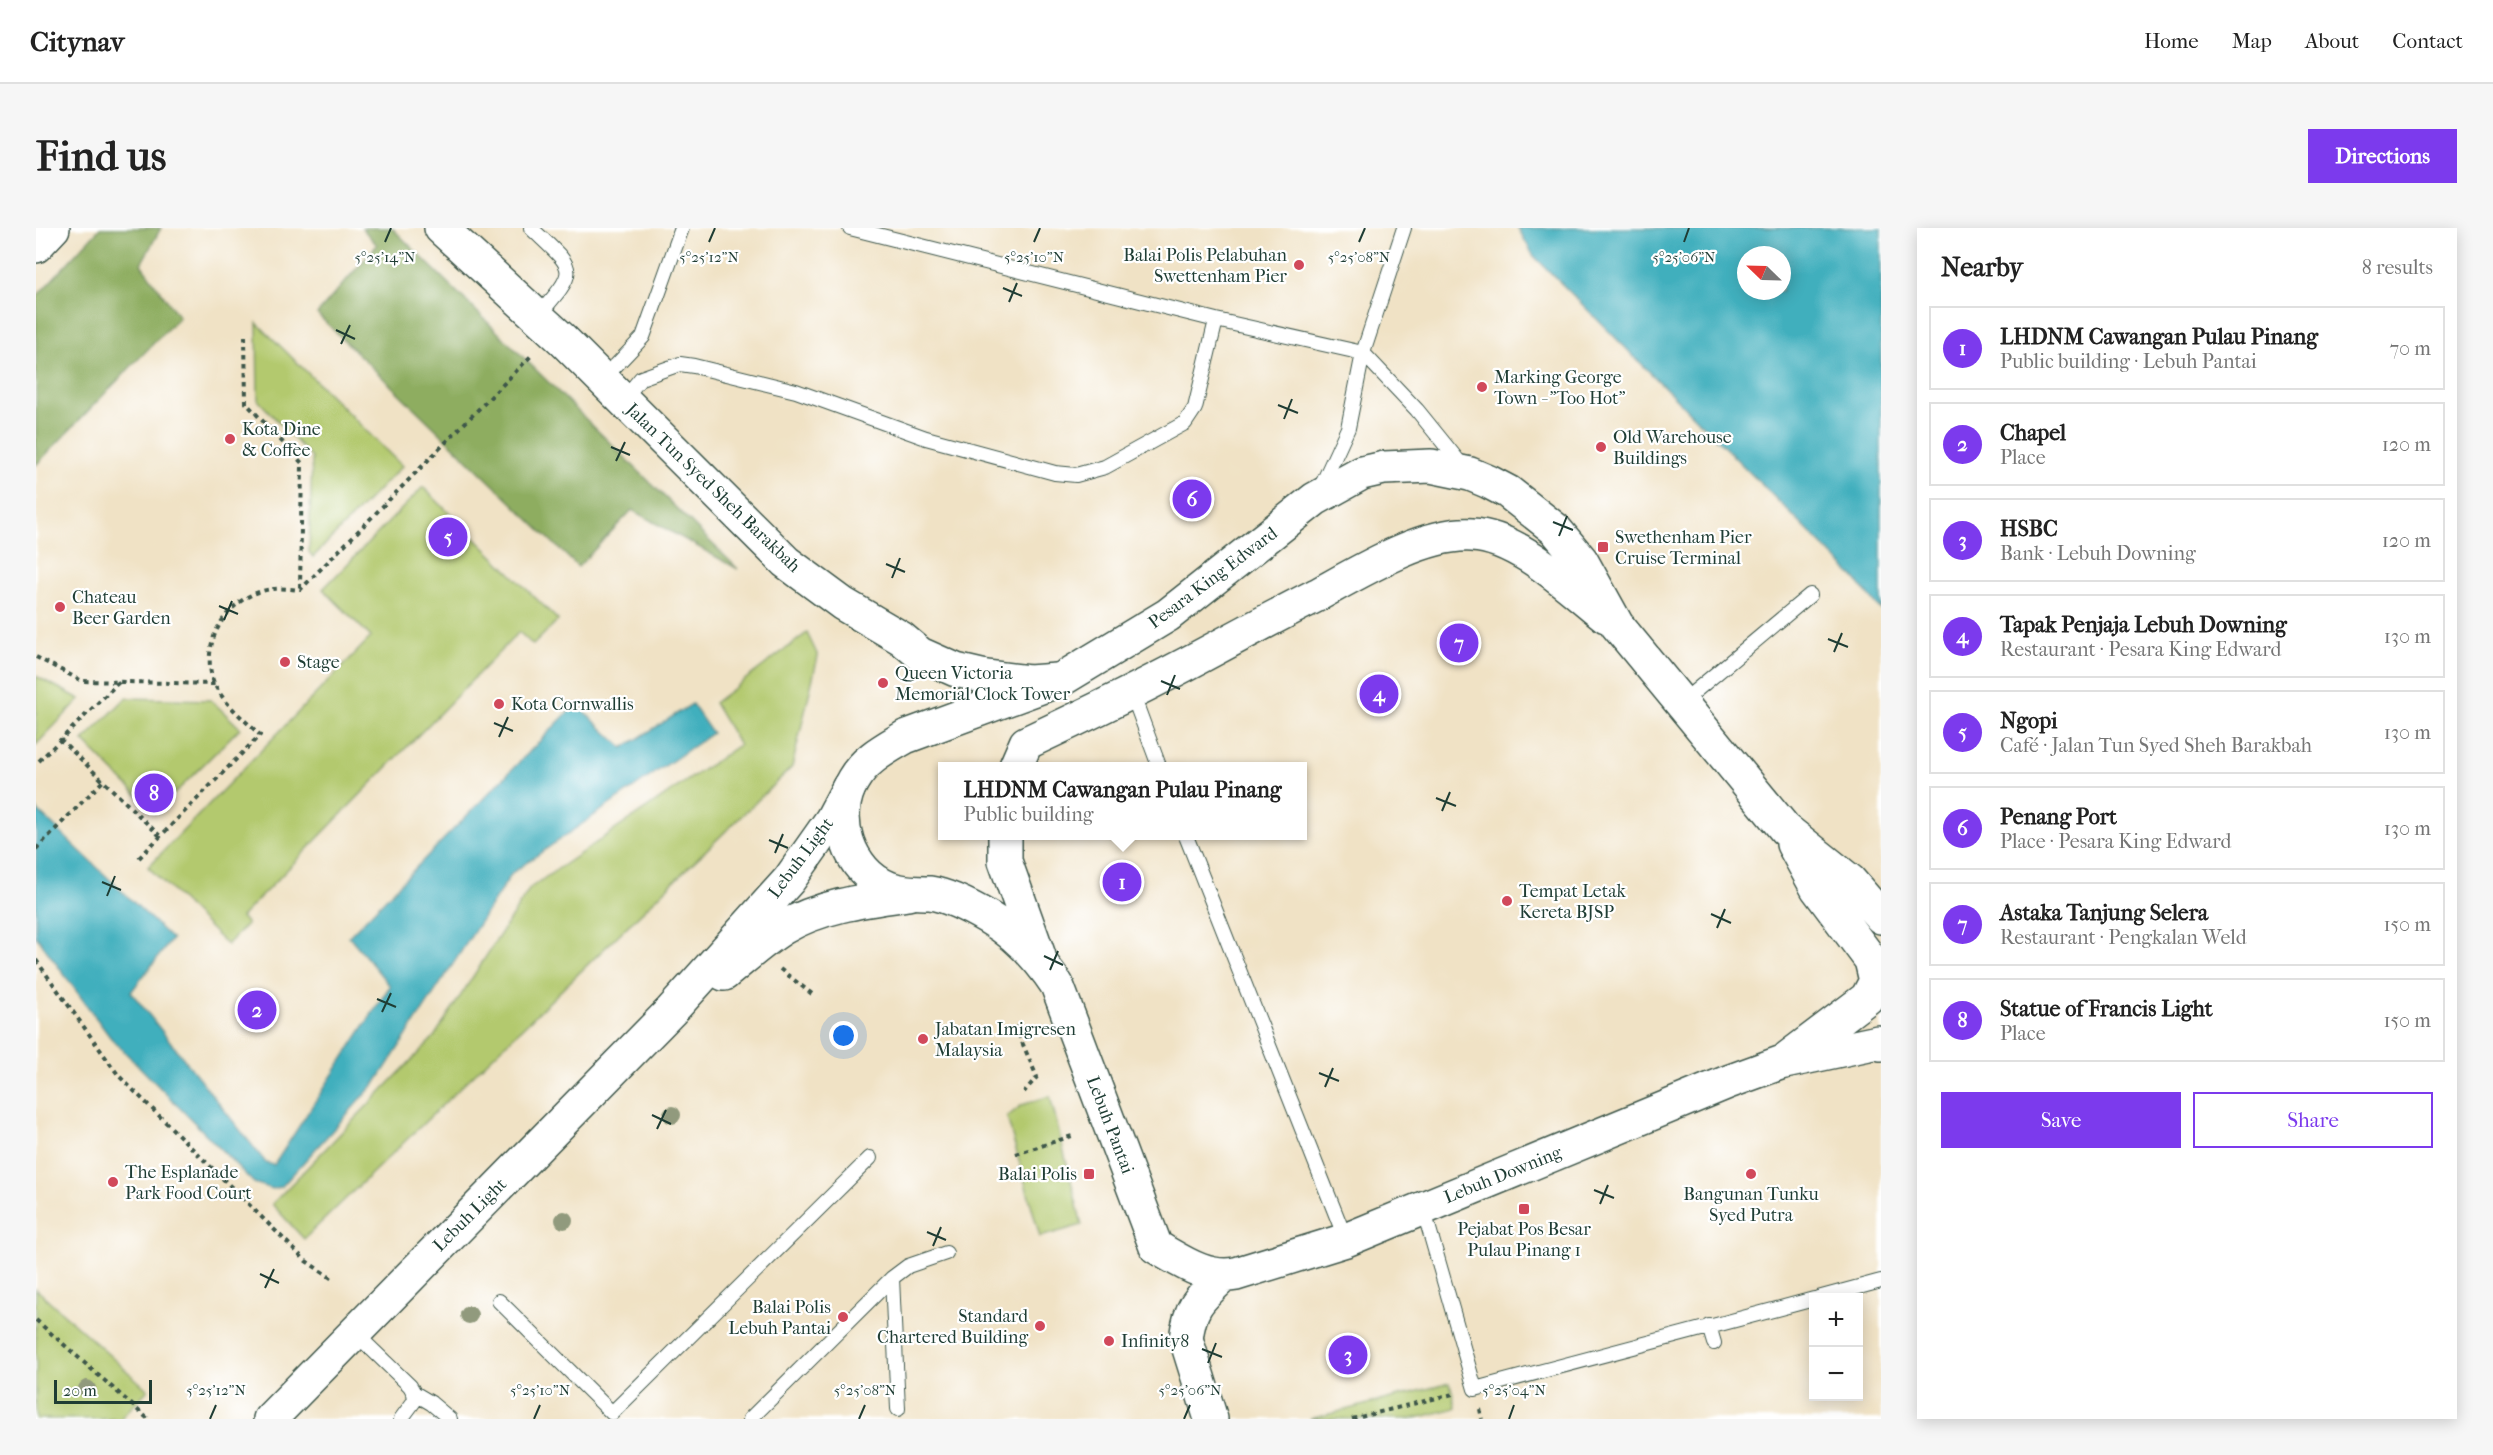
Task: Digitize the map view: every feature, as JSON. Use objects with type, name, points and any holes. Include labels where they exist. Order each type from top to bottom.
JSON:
[{"type":"main road","points":[[36,246],[53,228]]},
{"type":"main road","name":"Jalan Tun Syed Sheh Barakbah","points":[[441,228],[546,325],[786,562],[843,604],[901,638],[920,654],[956,670],[986,677],[1029,682],[1062,679]]},
{"type":"main road","name":"Pesara King Edward","points":[[852,781],[865,763],[905,737],[1062,679],[1168,615],[1315,499],[1362,473],[1384,468],[1431,466],[1479,478],[1508,492],[1555,529],[1581,560],[1617,625]]},
{"type":"main road","points":[[1018,762],[1026,743],[1132,693],[1337,584],[1418,544],[1471,534],[1492,538],[1533,559],[1617,625],[1785,829],[1850,881],[1881,916]]},
{"type":"main road","name":"Lebuh Pantai","points":[[852,781],[844,801],[843,822],[847,842],[856,861],[870,877],[888,888],[962,904],[990,918],[1017,938],[1040,961],[1057,985],[1064,1001],[1156,1247],[1208,1274],[1222,1277]]},
{"type":"main road","name":"Lebuh Light","points":[[270,1419],[671,1011],[789,880],[832,819],[852,781]]},
{"type":"main road","name":"Lebuh Downing","points":[[1780,1063],[1867,998],[1876,981],[1871,960],[1817,888],[1785,829]]},
{"type":"main road","points":[[1005,840],[1005,861],[1040,961]]},
{"type":"main road","name":"Lebuh Light","points":[[671,1011],[711,985],[783,928],[823,911],[865,900],[919,894]]},
{"type":"main road","name":"Lebuh Downing","points":[[1211,1419],[1186,1339],[1189,1317],[1197,1302],[1222,1277],[1346,1240],[1728,1082],[1780,1063],[1878,1042],[1881,1044]]},
{"type":"lane","points":[[531,228],[565,260],[569,268],[568,278],[546,325]]},
{"type":"lane","points":[[612,390],[643,337],[682,228]]},
{"type":"lane","points":[[850,228],[1216,320],[1364,353],[1479,478]]},
{"type":"lane","points":[[1315,499],[1348,428],[1364,353],[1404,228]]},
{"type":"lane","points":[[612,390],[680,364],[694,366],[796,391],[926,438],[1055,473],[1076,475],[1105,468],[1185,423],[1195,408],[1216,320]]},
{"type":"lane","points":[[1681,703],[1810,595]]},
{"type":"lane","points":[[1132,693],[1158,762]]},
{"type":"lane","points":[[1188,840],[1346,1240]]},
{"type":"lane","points":[[499,1301],[612,1413],[870,1158]]},
{"type":"lane","points":[[1423,1208],[1475,1389],[1809,1300]]},
{"type":"lane","points":[[750,1419],[892,1278],[908,1266],[946,1252]]},
{"type":"lane","points":[[892,1278],[898,1409]]},
{"type":"lane","points":[[1837,1293],[1881,1281]]},
{"type":"lane","points":[[1709,1326],[1714,1343]]},
{"type":"lane","points":[[354,1332],[410,1386],[414,1393],[415,1400],[400,1419]]},
{"type":"lane","points":[[414,1393],[431,1403],[450,1419]]},
{"type":"path","points":[[138,858],[260,735],[226,701],[215,684],[210,667],[210,650],[215,634],[234,605],[251,595],[271,589],[300,590],[546,325]]},
{"type":"path","points":[[245,336],[246,403],[302,463],[300,590]]},
{"type":"path","points":[[36,657],[82,681],[215,684]]},
{"type":"path","points":[[39,761],[120,682]]},
{"type":"path","points":[[60,739],[160,836]]},
{"type":"path","points":[[36,849],[103,781]]},
{"type":"path","points":[[36,960],[119,1076],[306,1261],[334,1280]]},
{"type":"path","points":[[780,968],[812,994]]},
{"type":"path","points":[[1015,1026],[1037,1077],[1024,1092]]},
{"type":"path","points":[[1016,1154],[1075,1135]]},
{"type":"path","points":[[36,1320],[148,1419]]},
{"type":"path","points":[[1352,1419],[1475,1389]]},
{"type":"green space","points":[[100,228],[161,228],[141,264],[179,317],[36,465],[36,297]]},
{"type":"green space","points":[[362,228],[392,228],[738,569],[632,510],[578,567],[317,314],[377,245]]},
{"type":"green space","points":[[257,323],[402,466],[313,557],[309,552],[312,458],[258,400]]},
{"type":"green space","points":[[423,487],[558,620],[533,645],[519,632],[241,917],[247,924],[227,945],[148,867],[371,637],[323,589]]},
{"type":"green space","points":[[807,633],[818,656],[792,767],[304,1239],[272,1204],[434,1037],[530,888],[739,745],[714,703]]},
{"type":"green space","points":[[36,676],[80,699],[36,745]]},
{"type":"green space","points":[[126,698],[211,700],[240,728],[155,813],[83,741]]},
{"type":"green space","points":[[1050,1096],[1082,1225],[1040,1237],[1007,1117],[1022,1105]]},
{"type":"green space","points":[[36,1289],[148,1390],[120,1419],[36,1419]]},
{"type":"green space","points":[[1450,1383],[1456,1408],[1412,1419],[1310,1419]]},
{"type":"water","points":[[1518,228],[1881,228],[1881,610],[1851,574],[1533,255]]},
{"type":"water","points":[[576,704],[623,748],[692,704],[712,733],[512,873],[377,1081],[282,1186],[273,1189],[254,1183],[110,1037],[36,936],[36,809],[172,939],[131,992],[266,1163],[274,1165],[390,986],[349,936]]},
{"type":"place","name":"Balai Polis Pelabuhan Swettenham Pier","points":[[1299,265]]},
{"type":"place","name":"Marking George Town - \"Too Hot\"","points":[[1482,387]]},
{"type":"place","name":"Kota Dine & Coffee","points":[[230,439]]},
{"type":"place","name":"Old Warehouse Buildings","points":[[1601,447]]},
{"type":"place","name":"Penang Port","points":[[1192,499]]},
{"type":"place","name":"Ngopi","points":[[448,537]]},
{"type":"place","name":"Swethenham Pier Cruise Terminal","points":[[1603,547]]},
{"type":"place","name":"Chateau Beer Garden","points":[[60,607]]},
{"type":"place","name":"Astaka Tanjung Selera","points":[[1459,643]]},
{"type":"place","name":"Stage","points":[[285,662]]},
{"type":"place","name":"Queen Victoria Memorial Clock Tower","points":[[883,683]]},
{"type":"place","name":"Tapak Penjaja Lebuh Downing","points":[[1379,694]]},
{"type":"place","name":"Kota Cornwallis","points":[[499,704]]},
{"type":"place","name":"Statue of Francis Light","points":[[154,793]]},
{"type":"place","name":"LHDNM Cawangan Pulau Pinang","points":[[1122,882]]},
{"type":"place","name":"Tempat Letak Kereta BJSP","points":[[1507,901]]},
{"type":"place","name":"Chapel","points":[[257,1010]]},
{"type":"place","name":"Jabatan Imigresen Malaysia","points":[[923,1039]]},
{"type":"place","name":"Balai Polis","points":[[1089,1174]]},
{"type":"place","name":"Bangunan Tunku Syed Putra","points":[[1751,1174]]},
{"type":"place","name":"The Esplanade Park Food Court","points":[[113,1182]]},
{"type":"place","name":"Pejabat Pos Besar Pulau Pinang 1","points":[[1524,1209]]},
{"type":"place","name":"Balai Polis Lebuh Pantai","points":[[843,1317]]},
{"type":"place","name":"Standard Chartered Building","points":[[1040,1326]]},
{"type":"place","name":"Infinity8","points":[[1109,1341]]},
{"type":"place","name":"HSBC","points":[[1348,1355]]}]
